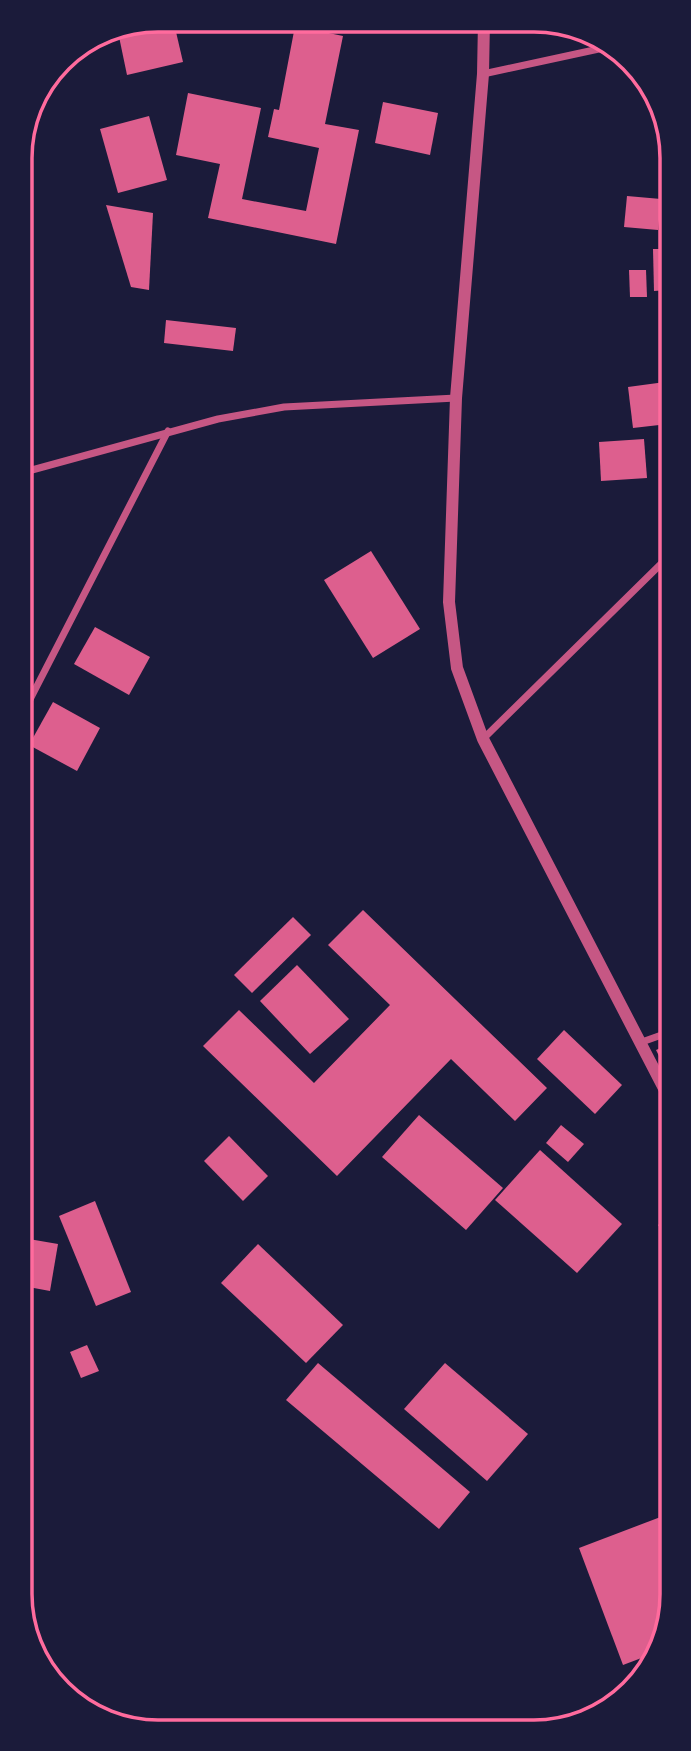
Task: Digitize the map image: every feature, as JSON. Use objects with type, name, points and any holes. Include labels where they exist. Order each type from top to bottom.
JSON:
[{"type":"street","points":[[484,32],[483,74],[456,398],[449,602],[457,668],[483,739],[659,1080]]},
{"type":"street","points":[[483,74],[598,49]]},
{"type":"street","points":[[32,470],[168,431],[284,407],[456,398]]},
{"type":"street","points":[[32,696],[168,431]]},
{"type":"street","points":[[483,739],[660,565]]},
{"type":"street","points":[[639,1043],[659,1036]]},
{"type":"building","points":[[149,32],[176,32],[183,62],[127,75],[119,38]]},
{"type":"building","points":[[294,32],[324,32],[343,36],[325,124],[359,130],[336,244],[208,218],[220,164],[176,155],[188,93],[261,108],[242,199],[306,211],[319,148],[268,137],[274,109],[279,110]]},
{"type":"building","points":[[383,102],[438,113],[430,155],[375,143]]},
{"type":"building","points":[[149,116],[167,180],[118,193],[100,129]]},
{"type":"building","points":[[627,196],[660,199],[658,230],[624,227]]},
{"type":"building","points":[[106,205],[153,213],[149,290],[131,287]]},
{"type":"building","points":[[653,249],[660,249],[660,291],[654,291]]},
{"type":"building","points":[[629,270],[646,270],[647,297],[630,297]]},
{"type":"building","points":[[166,320],[236,328],[233,351],[164,343]]},
{"type":"building","points":[[660,383],[660,425],[633,428],[628,387]]},
{"type":"building","points":[[644,439],[647,478],[601,481],[599,442]]},
{"type":"building","points":[[371,551],[420,629],[373,658],[324,580]]},
{"type":"building","points":[[95,627],[150,657],[129,695],[74,664]]},
{"type":"building","points":[[53,702],[100,728],[77,771],[32,747],[32,740]]},
{"type":"building","points":[[363,910],[547,1088],[515,1121],[451,1059],[337,1176],[203,1046],[239,1010],[314,1083],[390,1005],[328,945]]},
{"type":"building","points":[[293,917],[311,935],[252,993],[234,975]]},
{"type":"building","points":[[297,965],[349,1019],[310,1054],[260,1001]]},
{"type":"building","points":[[564,1030],[622,1085],[595,1114],[537,1059]]},
{"type":"building","points":[[419,1115],[503,1188],[466,1230],[382,1157]]},
{"type":"building","points":[[561,1125],[584,1144],[568,1162],[546,1143]]},
{"type":"building","points":[[229,1136],[268,1176],[243,1201],[204,1161]]},
{"type":"building","points":[[540,1150],[622,1224],[577,1273],[495,1200]]},
{"type":"building","points":[[95,1201],[131,1292],[96,1306],[59,1216]]},
{"type":"building","points":[[32,1240],[58,1244],[50,1291],[32,1288]]},
{"type":"building","points":[[258,1244],[343,1325],[306,1363],[221,1283]]},
{"type":"building","points":[[87,1345],[99,1371],[81,1378],[70,1352]]},
{"type":"building","points":[[318,1363],[470,1492],[439,1529],[286,1400]]},
{"type":"building","points":[[445,1363],[528,1434],[487,1481],[404,1409]]},
{"type":"building","points":[[659,1518],[659,1602],[653,1634],[642,1658],[623,1665],[579,1548]]}]
